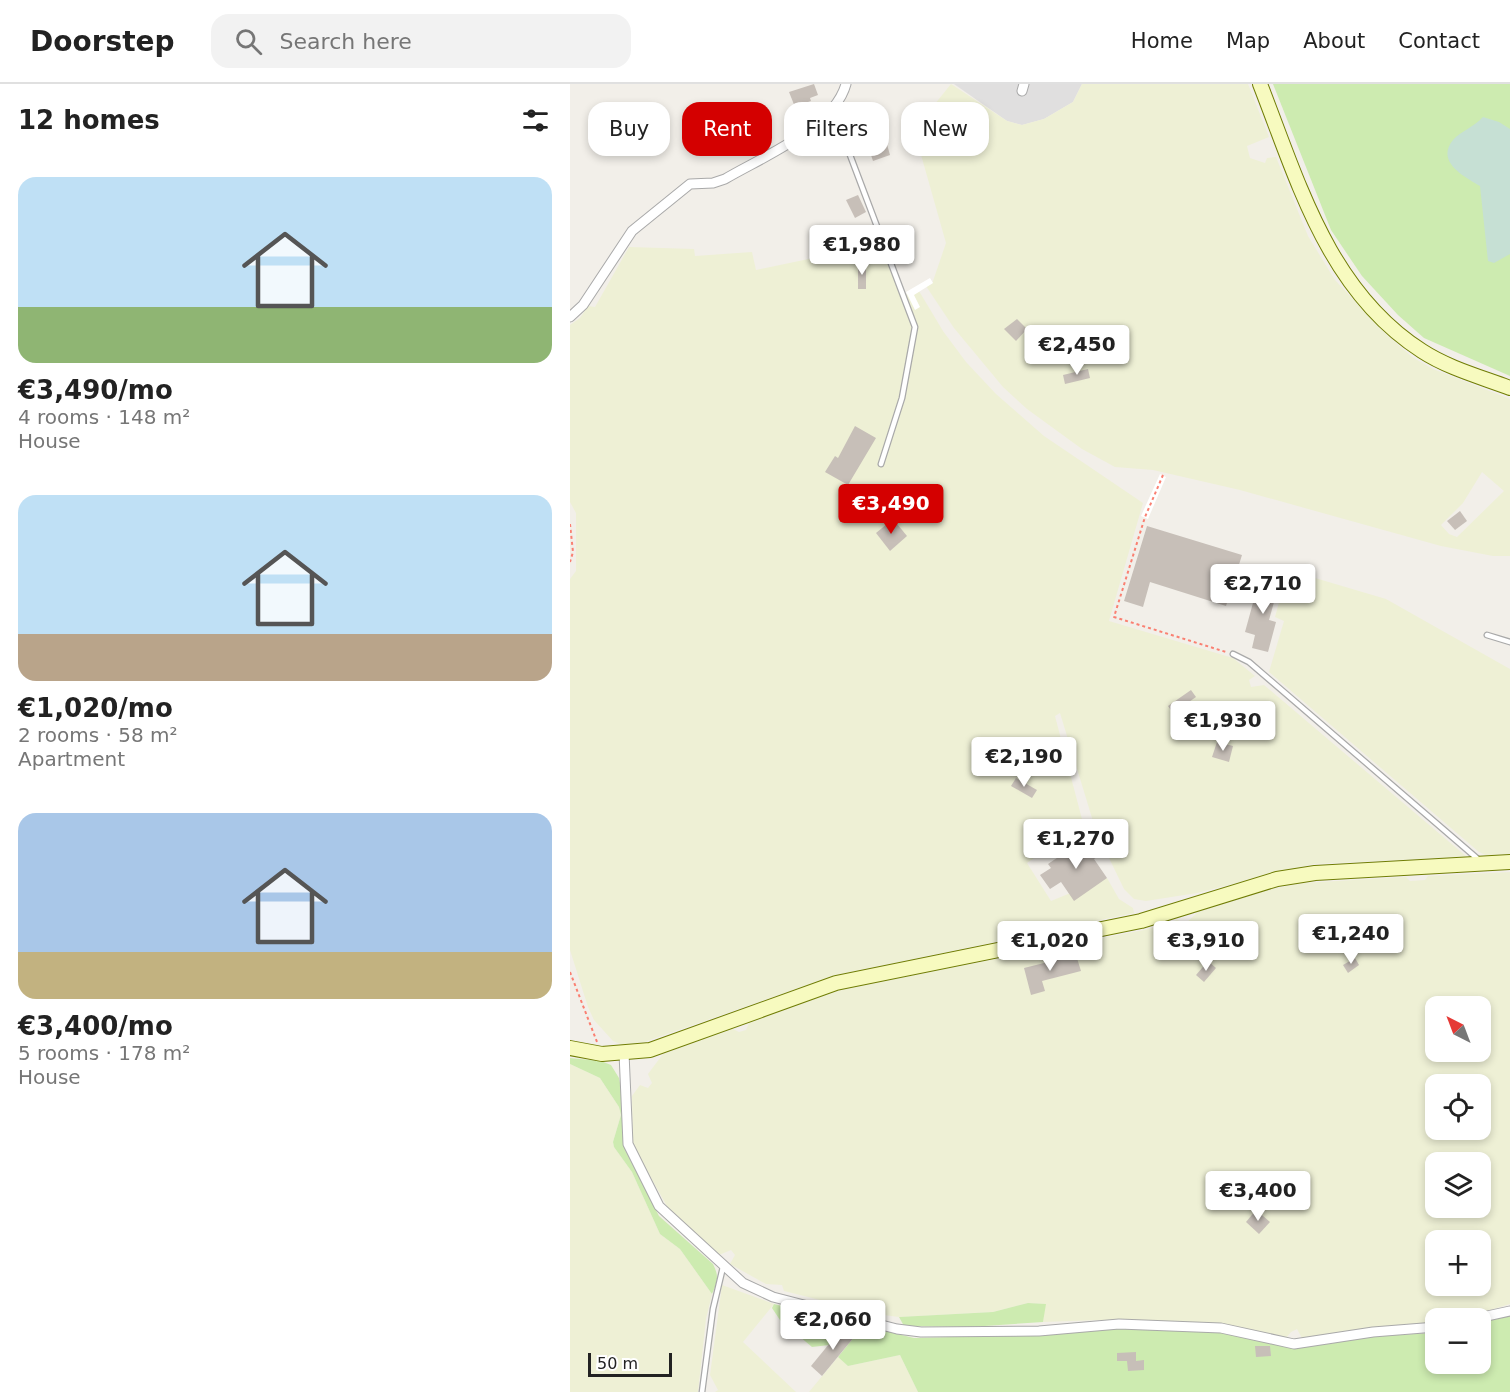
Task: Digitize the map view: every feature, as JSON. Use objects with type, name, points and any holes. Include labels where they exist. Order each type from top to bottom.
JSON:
[{"type":"street","points":[[1260,84],[1314,224],[1343,273],[1394,329],[1424,352],[1510,388]]},
{"type":"street","points":[[570,316],[583,305],[632,231],[673,195],[690,184],[713,183],[725,178],[784,144]]},
{"type":"street","points":[[570,1048],[602,1054],[650,1050],[836,983],[1141,921],[1277,879],[1315,873],[1510,862]]},
{"type":"street","points":[[624,1053],[630,1151],[660,1206],[723,1268],[743,1283],[773,1297],[897,1329],[921,1332],[1039,1331],[1119,1324],[1221,1328],[1294,1344],[1373,1332],[1425,1328]]},
{"type":"street","points":[[1491,1315],[1510,1311]]},
{"type":"lane","points":[[850,156],[915,327],[902,398],[881,465]]},
{"type":"lane","points":[[1487,635],[1510,642]]},
{"type":"lane","points":[[1233,654],[1249,662],[1483,864]]},
{"type":"lane","points":[[702,1392],[713,1309],[723,1268]]},
{"type":"path","points":[[1163,475],[1144,517],[1114,617],[1233,654]]},
{"type":"path","points":[[570,524],[573,552],[570,562]]},
{"type":"path","points":[[570,972],[602,1054]]},
{"type":"shaded area","points":[[954,84],[1082,84],[1073,102],[1044,119],[1022,125],[1007,121],[989,108],[989,102],[980,102]]},
{"type":"green space","points":[[951,84],[978,102],[937,102]]},
{"type":"green space","points":[[1082,84],[1248,84],[1269,137],[1247,146],[1250,158],[1265,163],[1267,158],[1276,157],[1308,236],[1335,280],[1384,332],[1412,357],[1433,369],[1510,399],[1510,556],[1493,556],[1441,546],[1240,490],[1153,470],[1115,467],[1082,449],[1027,409],[1003,387],[954,328],[926,286],[932,284],[946,243],[921,156],[989,156],[989,109],[1007,121],[1022,125],[1044,119],[1073,102]],"holes":[[[1482,472],[1504,491],[1457,537],[1449,534],[1441,525],[1463,503]]]},
{"type":"green space","points":[[1273,84],[1510,84],[1510,376],[1424,338],[1398,315],[1362,276],[1331,230]]},
{"type":"green space","points":[[1483,117],[1499,122],[1510,129],[1510,254],[1494,263],[1488,261],[1480,186],[1454,168],[1448,155],[1448,148],[1453,140]]},
{"type":"green space","points":[[885,243],[905,295],[919,291],[943,331],[966,362],[996,394],[1044,436],[1143,503],[1109,621],[1233,658],[1255,676],[1249,680],[1251,687],[1264,685],[1467,857],[1313,864],[1197,893],[1146,901],[1134,899],[1124,889],[1096,831],[1060,713],[1055,716],[1083,823],[1027,863],[1051,901],[1107,878],[1119,899],[1133,908],[1134,913],[837,975],[644,1042],[623,1045],[613,1041],[594,1020],[570,950],[570,579],[576,571],[576,513],[570,502],[570,325],[580,318],[588,306],[595,307],[629,247],[694,249],[695,256],[752,252],[756,270]]},
{"type":"green space","points":[[1288,570],[1386,599],[1510,669],[1510,854],[1488,856],[1479,852],[1269,672],[1284,621],[1275,617]]},
{"type":"green space","points":[[1510,872],[1510,1304],[1491,1310],[1425,1308],[1425,1324],[1303,1340],[1297,1329],[1285,1339],[1225,1325],[1100,1320],[1043,1322],[1045,1304],[1028,1303],[993,1312],[899,1317],[876,1314],[784,1291],[782,1285],[766,1284],[730,1264],[735,1255],[731,1250],[719,1255],[668,1208],[633,1146],[632,1096],[640,1085],[648,1088],[652,1083],[648,1074],[663,1054],[731,1028],[739,1032],[746,1030],[750,1021],[838,990],[1086,941],[1090,945],[1096,945],[1097,939],[1144,930],[1177,920],[1186,923],[1198,912],[1268,890],[1302,883],[1406,877],[1410,881],[1425,880],[1428,876]]},
{"type":"green space","points":[[570,1058],[601,1061],[611,1065],[619,1078],[625,1108],[625,1150],[659,1216],[713,1264],[717,1279],[712,1294],[680,1249],[660,1234],[632,1172],[614,1147],[613,1142],[621,1115],[619,1107],[600,1078],[570,1064]]},
{"type":"green space","points":[[570,1064],[600,1078],[619,1107],[621,1115],[613,1142],[614,1147],[632,1172],[660,1234],[680,1249],[712,1294],[706,1319],[698,1392],[570,1392]]},
{"type":"green space","points":[[722,1285],[774,1304],[743,1342],[796,1392],[715,1392],[718,1390],[710,1375]]},
{"type":"green space","points":[[1028,1303],[1046,1304],[1043,1322],[970,1327],[904,1326],[899,1317],[993,1312]]},
{"type":"green space","points":[[774,1304],[914,1338],[1026,1335],[1113,1327],[1222,1331],[1295,1348],[1376,1336],[1425,1334],[1425,1374],[1491,1374],[1491,1319],[1510,1314],[1510,1392],[918,1392],[900,1355],[848,1366],[838,1357],[855,1336],[843,1327],[829,1345],[812,1347],[780,1320],[772,1308]]},
{"type":"green space","points":[[900,1355],[918,1392],[809,1392],[838,1357],[848,1366]]},
{"type":"pier","points":[[930,278],[933,283],[914,295],[920,307],[915,310],[906,292]]},
{"type":"pier","points":[[1160,474],[1166,477],[1148,519],[1141,516]]},
{"type":"building","points":[[814,84],[818,95],[810,98],[811,101],[808,102],[793,102],[789,92]]},
{"type":"building","points":[[871,156],[887,156],[873,161]]},
{"type":"building","points":[[858,195],[866,212],[855,218],[846,200]]},
{"type":"building","points":[[858,262],[866,262],[866,289],[858,289]]},
{"type":"building","points":[[1017,319],[1027,329],[1016,341],[1004,329]]},
{"type":"building","points":[[1088,369],[1090,378],[1065,384],[1063,375]]},
{"type":"building","points":[[855,426],[876,438],[848,485],[825,472],[835,456],[838,458]]},
{"type":"building","points":[[1460,511],[1467,521],[1455,530],[1447,521]]},
{"type":"building","points":[[893,519],[907,536],[890,551],[876,533]]},
{"type":"building","points":[[1147,526],[1242,555],[1226,606],[1150,582],[1143,607],[1124,601]]},
{"type":"building","points":[[1268,573],[1281,577],[1269,620],[1276,622],[1268,652],[1252,648],[1255,635],[1245,632],[1256,592],[1262,594]]},
{"type":"building","points":[[1191,690],[1196,697],[1173,713],[1168,706]]},
{"type":"building","points":[[1217,742],[1233,746],[1229,762],[1212,757]]},
{"type":"building","points":[[1016,778],[1037,790],[1032,798],[1011,786]]},
{"type":"building","points":[[1088,837],[1100,855],[1094,859],[1107,878],[1074,901],[1061,882],[1050,889],[1040,875],[1051,868],[1048,864]]},
{"type":"building","points":[[1076,955],[1081,971],[1042,981],[1045,991],[1031,995],[1024,968]]},
{"type":"building","points":[[1355,958],[1359,965],[1348,973],[1343,965]]},
{"type":"building","points":[[1208,961],[1216,968],[1204,982],[1196,975]]},
{"type":"building","points":[[1256,1210],[1270,1222],[1259,1234],[1246,1222]]},
{"type":"building","points":[[843,1327],[855,1336],[822,1376],[811,1366]]},
{"type":"building","points":[[1255,1346],[1270,1346],[1271,1356],[1256,1357]]},
{"type":"building","points":[[1136,1352],[1136,1361],[1144,1360],[1144,1370],[1128,1371],[1127,1361],[1117,1361],[1117,1353]]}]
